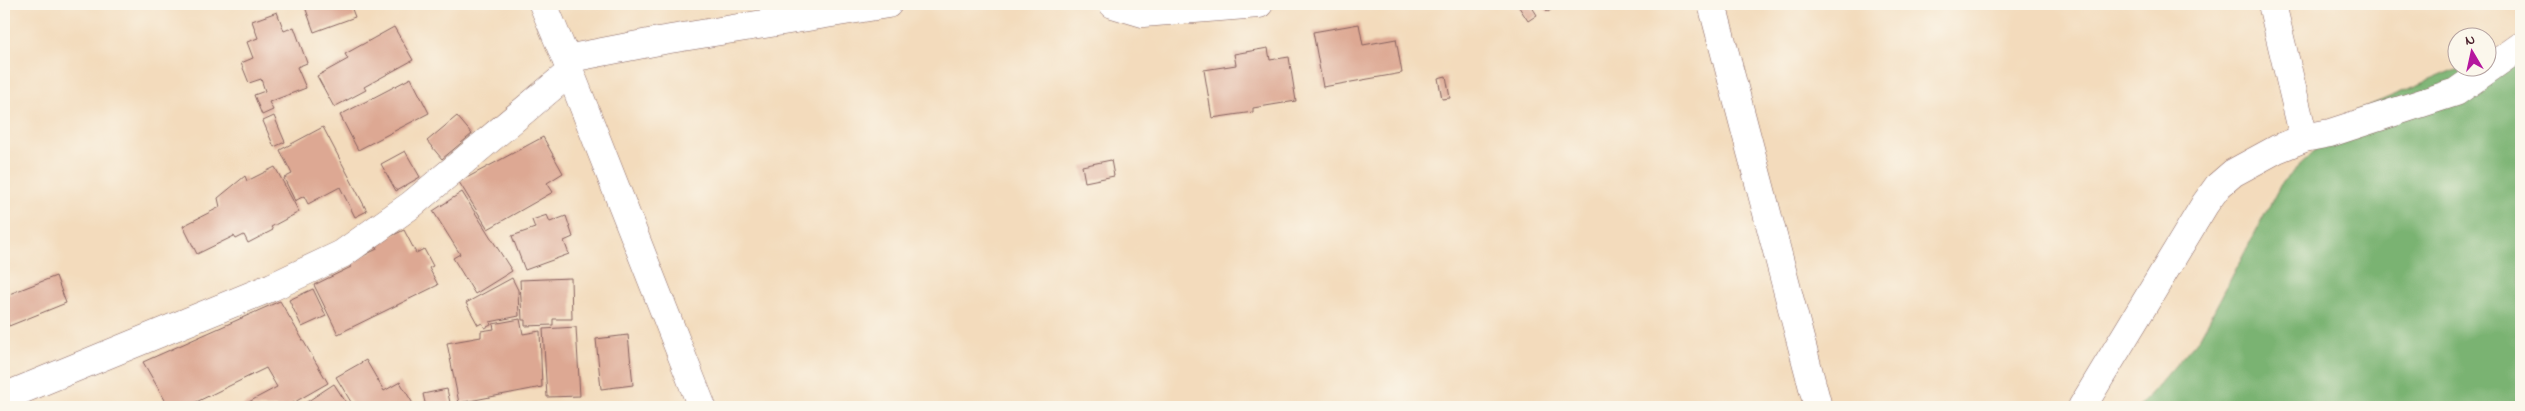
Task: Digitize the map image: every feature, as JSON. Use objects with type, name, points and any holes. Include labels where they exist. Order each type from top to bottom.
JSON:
[{"type":"street","points":[[543,4],[702,407]]},
{"type":"street","points":[[4,397],[272,287],[342,254],[411,205],[568,66],[664,40],[888,4]]},
{"type":"street","points":[[1113,4],[1142,13],[1258,4]]},
{"type":"street","points":[[1712,4],[1818,407]]},
{"type":"street","points":[[2272,4],[2304,138]]},
{"type":"street","points":[[2082,407],[2205,204],[2218,186],[2233,173],[2304,138],[2330,133],[2456,92],[2521,46]]},
{"type":"green space","points":[[2521,41],[2521,407],[2139,407],[2200,337],[2282,182],[2356,111],[2448,73],[2448,78],[2498,78],[2498,60]]},
{"type":"building","points":[[304,4],[350,4],[355,17],[314,32]]},
{"type":"building","points":[[1517,4],[1530,4],[1537,15],[1528,21]]},
{"type":"building","points":[[1541,4],[1559,4],[1548,12]]},
{"type":"building","points":[[277,12],[284,31],[294,27],[307,63],[297,67],[306,88],[269,102],[273,110],[262,115],[254,95],[265,91],[261,79],[249,83],[241,63],[253,58],[247,42],[258,38],[252,21]]},
{"type":"building","points":[[1359,24],[1363,45],[1396,39],[1402,73],[1323,87],[1313,32]]},
{"type":"building","points":[[394,27],[413,60],[364,87],[366,90],[334,107],[317,76],[348,59],[345,54]]},
{"type":"building","points":[[1268,48],[1270,60],[1289,57],[1296,101],[1253,108],[1253,112],[1212,118],[1204,70],[1236,65],[1234,54]]},
{"type":"building","points":[[1446,76],[1450,98],[1442,99],[1438,78]]},
{"type":"building","points":[[411,78],[429,113],[358,150],[340,115]]},
{"type":"building","points":[[274,116],[285,142],[274,147],[263,121]]},
{"type":"building","points":[[457,116],[472,134],[442,159],[427,141]]},
{"type":"building","points":[[323,127],[367,211],[355,217],[340,187],[308,204],[304,196],[295,201],[284,178],[292,174],[280,150]]},
{"type":"building","points":[[543,137],[563,173],[547,183],[553,192],[488,229],[459,182]]},
{"type":"building","points":[[405,151],[420,177],[396,191],[381,164]]},
{"type":"building","points":[[1111,160],[1114,176],[1085,182],[1082,166]]},
{"type":"building","points":[[275,167],[299,212],[271,227],[273,230],[248,243],[244,235],[236,239],[234,236],[197,254],[183,226],[220,207],[218,198],[245,176],[247,181]]},
{"type":"building","points":[[462,192],[512,271],[475,294],[453,258],[460,254],[433,211]]},
{"type":"building","points":[[547,215],[550,222],[566,216],[573,237],[564,241],[569,254],[525,270],[512,236],[535,228],[532,220]]},
{"type":"building","points":[[404,230],[416,253],[424,249],[433,266],[429,268],[438,285],[338,334],[314,285],[351,267],[349,263],[377,249],[375,244]]},
{"type":"building","points":[[56,276],[66,303],[9,326],[4,313],[4,296]]},
{"type":"building","points":[[512,278],[518,290],[519,316],[490,322],[491,325],[485,328],[482,323],[478,325],[466,303]]},
{"type":"building","points":[[571,278],[572,319],[553,319],[553,325],[525,326],[525,320],[522,320],[520,280]]},
{"type":"building","points":[[313,289],[326,316],[302,327],[289,300]]},
{"type":"building","points":[[280,301],[328,383],[286,407],[244,407],[243,405],[277,387],[266,368],[186,407],[169,407],[143,362]]},
{"type":"building","points":[[520,319],[523,334],[540,331],[542,387],[459,403],[447,343],[481,337],[481,331],[494,329],[493,324]]},
{"type":"building","points":[[576,327],[580,396],[547,397],[543,329]]},
{"type":"building","points":[[628,335],[633,385],[601,389],[596,339]]},
{"type":"building","points":[[366,360],[384,391],[400,382],[415,407],[354,407],[336,377]]},
{"type":"building","points":[[334,384],[349,407],[299,407]]},
{"type":"building","points":[[447,389],[451,407],[426,407],[423,394]]}]
